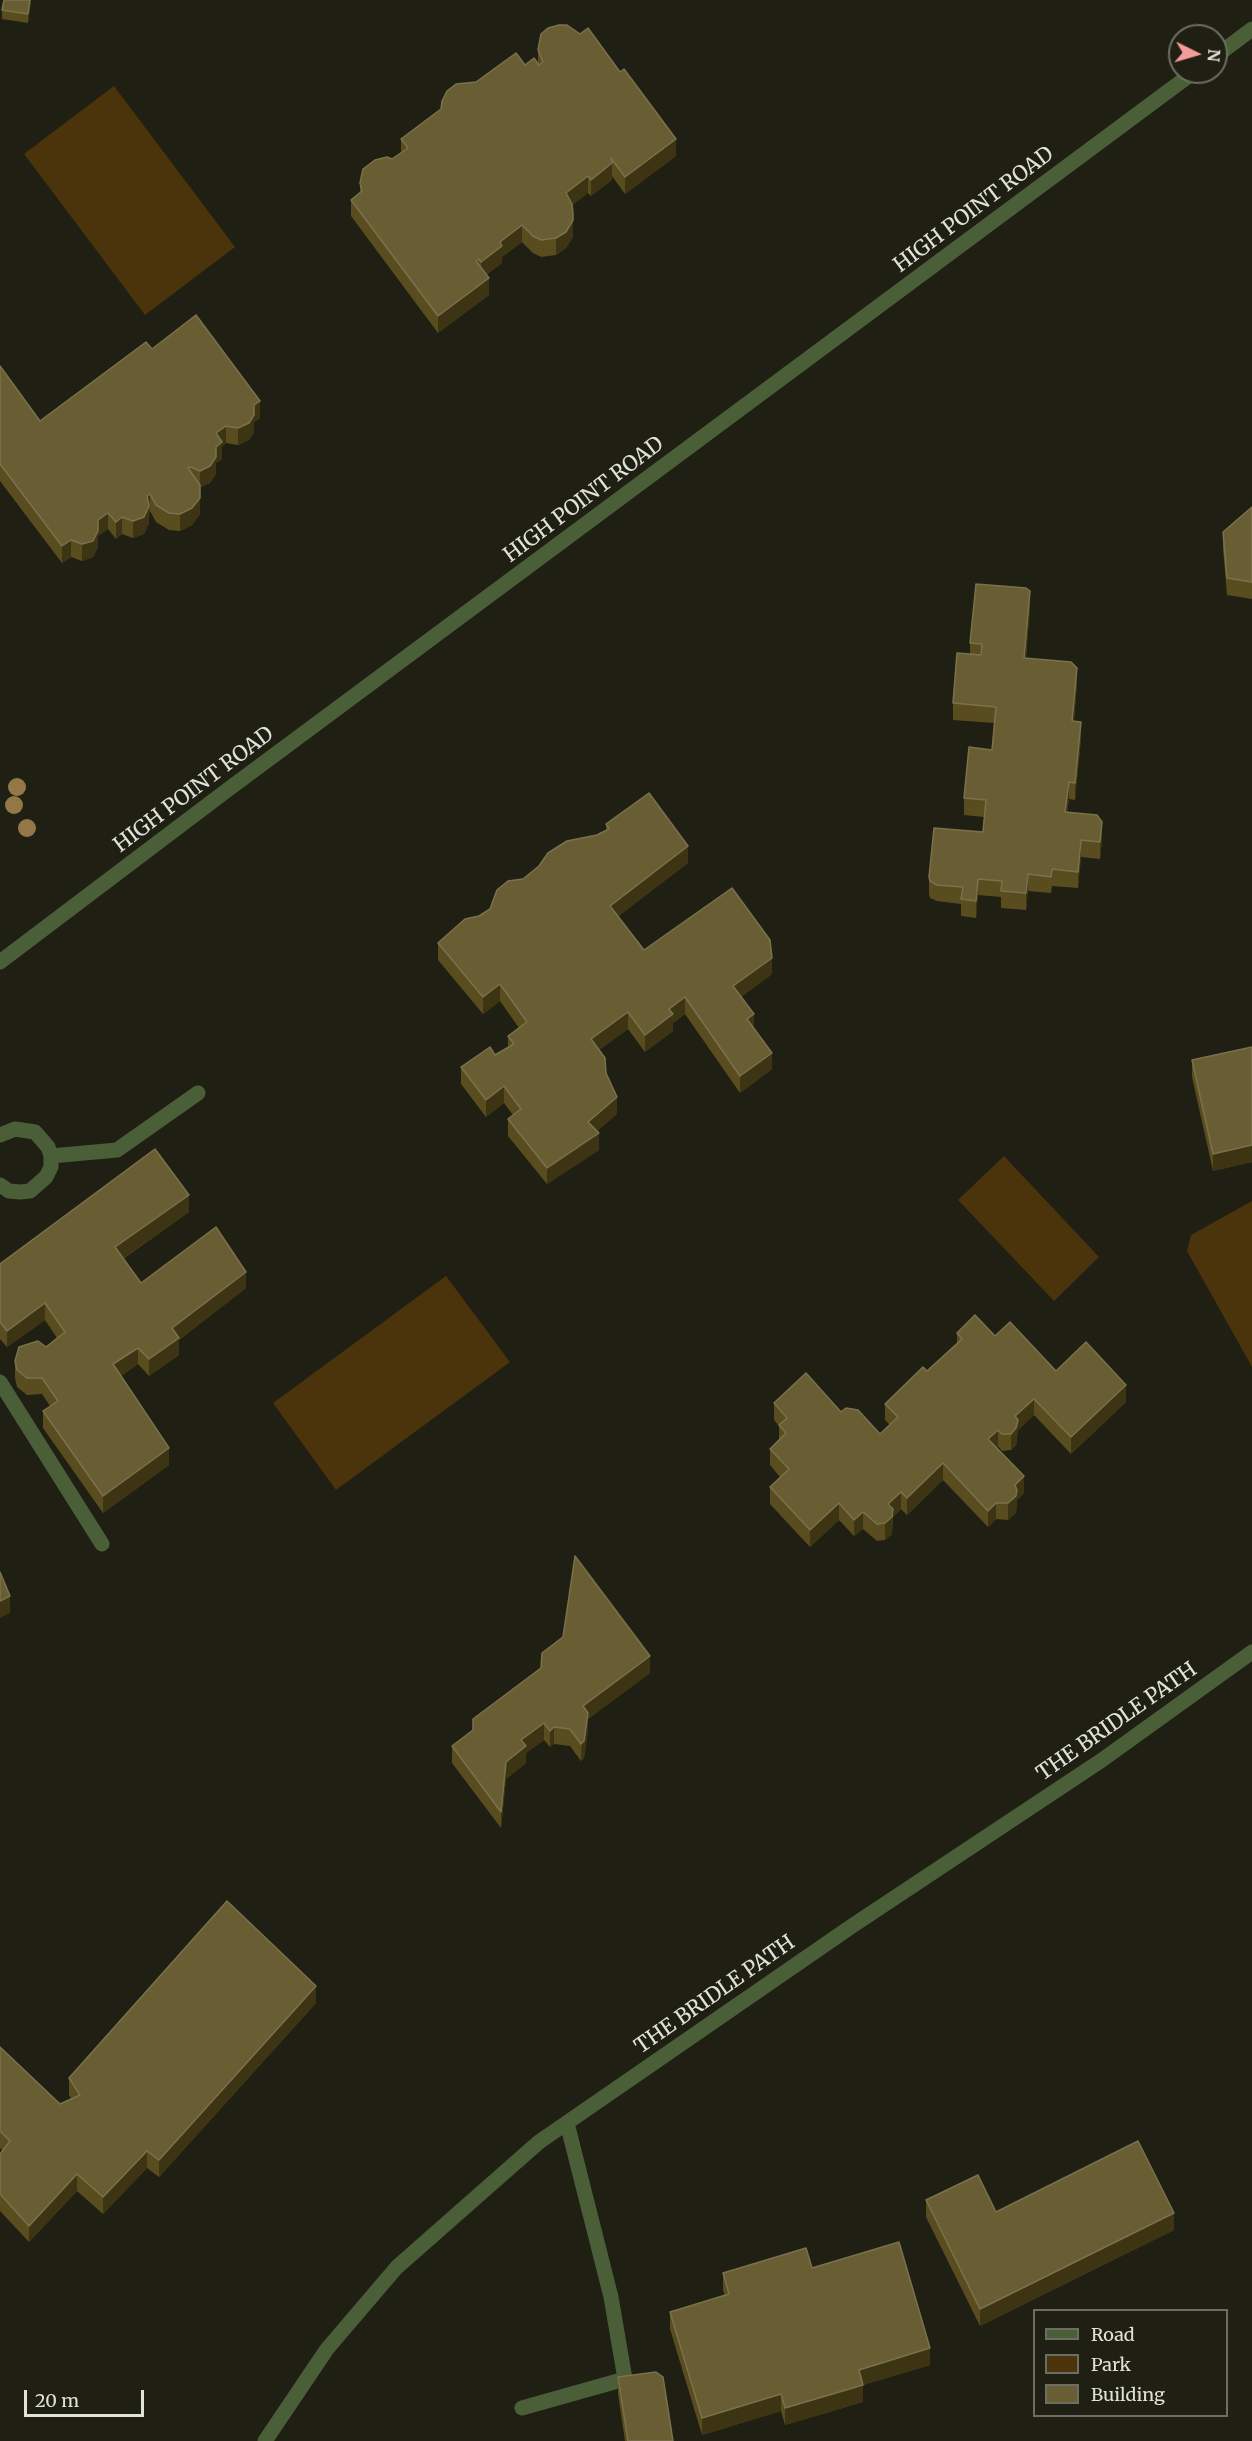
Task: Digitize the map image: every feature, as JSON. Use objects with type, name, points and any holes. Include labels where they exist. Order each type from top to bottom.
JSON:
[{"type":"street","points":[[1228,47],[1252,29]]},
{"type":"street","name":"HIGH POINT ROAD","points":[[0,962],[226,791],[1178,84]]},
{"type":"street","points":[[51,1156],[117,1150],[198,1094]]},
{"type":"street","points":[[0,1185],[9,1191],[30,1191],[40,1185],[51,1167],[48,1147],[35,1132],[25,1129],[2,1131]]},
{"type":"street","points":[[0,1382],[102,1544]]},
{"type":"street","name":"THE BRIDLE PATH","points":[[266,2441],[327,2349],[397,2267],[539,2142],[852,1926],[1102,1760],[1252,1653]]},
{"type":"street","points":[[522,2408],[625,2379],[611,2297],[567,2123]]},
{"type":"green space","points":[[114,86],[235,247],[145,315],[24,154]]},
{"type":"green space","points":[[1004,1156],[1099,1257],[1054,1301],[958,1200]]},
{"type":"green space","points":[[1252,1201],[1252,1367],[1187,1251],[1191,1235]]},
{"type":"green space","points":[[446,1276],[510,1362],[336,1490],[273,1403]]},
{"type":"building","points":[[4,0],[30,0],[28,14],[2,10]]},
{"type":"building","points":[[567,25],[580,34],[588,28],[620,72],[624,69],[676,139],[625,177],[611,158],[612,163],[591,180],[588,176],[566,193],[572,204],[573,220],[566,232],[556,238],[541,240],[533,236],[522,225],[500,242],[502,246],[481,262],[479,259],[476,261],[489,278],[438,316],[351,200],[362,191],[360,183],[363,169],[375,160],[387,157],[392,159],[408,148],[401,139],[441,109],[447,91],[456,84],[476,82],[516,53],[525,65],[534,58],[539,65],[543,62],[538,50],[541,34],[548,28]]},
{"type":"building","points":[[196,315],[260,401],[254,405],[254,415],[249,423],[238,428],[226,426],[216,433],[222,442],[216,447],[216,457],[210,466],[200,471],[188,468],[200,485],[200,498],[192,508],[180,514],[169,513],[156,505],[150,494],[147,496],[149,506],[144,517],[133,521],[122,517],[116,522],[108,513],[98,520],[98,531],[93,541],[82,544],[71,540],[62,546],[0,464],[0,366],[40,421],[146,342],[152,349]]},
{"type":"building","points":[[1252,507],[1252,582],[1227,578],[1223,532]]},
{"type":"building","points":[[976,584],[1026,588],[1030,591],[1024,658],[1071,662],[1077,668],[1072,721],[1081,722],[1075,783],[1069,782],[1065,812],[1097,815],[1102,822],[1100,842],[1081,840],[1078,872],[1052,869],[1051,877],[1028,874],[1026,893],[1001,891],[1002,881],[978,879],[976,901],[961,899],[963,887],[937,885],[930,881],[929,877],[934,828],[983,832],[986,800],[964,798],[969,747],[992,750],[996,707],[953,703],[957,653],[981,655],[982,644],[970,643]]},
{"type":"building","points":[[649,793],[688,846],[610,906],[644,950],[732,888],[770,940],[772,958],[733,986],[754,1014],[747,1019],[772,1053],[740,1076],[685,997],[669,1009],[673,1014],[645,1035],[628,1012],[591,1039],[605,1058],[606,1073],[617,1097],[588,1122],[599,1133],[547,1168],[508,1119],[521,1109],[504,1086],[486,1100],[461,1067],[490,1047],[495,1055],[514,1044],[508,1036],[527,1022],[500,984],[483,997],[438,943],[465,919],[479,916],[490,909],[497,890],[508,881],[523,879],[539,866],[548,853],[567,841],[597,835],[609,829],[606,824]]},
{"type":"building","points":[[1252,1047],[1252,1145],[1213,1154],[1192,1060]]},
{"type":"building","points":[[155,1149],[189,1195],[115,1247],[141,1283],[216,1227],[246,1272],[172,1328],[179,1338],[149,1359],[138,1348],[113,1364],[169,1448],[103,1496],[43,1411],[58,1401],[42,1378],[27,1378],[17,1370],[15,1361],[19,1347],[38,1341],[46,1347],[65,1332],[45,1303],[7,1331],[0,1322],[0,1264]]},
{"type":"building","points":[[975,1315],[995,1336],[1010,1322],[1056,1371],[1086,1342],[1126,1385],[1071,1437],[1034,1399],[1015,1416],[1018,1420],[1011,1434],[1002,1434],[998,1430],[988,1439],[1024,1476],[1015,1485],[1016,1496],[1008,1503],[996,1503],[988,1511],[943,1463],[907,1498],[901,1492],[888,1504],[893,1509],[892,1517],[885,1523],[877,1524],[863,1512],[854,1520],[839,1503],[810,1530],[770,1487],[789,1469],[770,1449],[786,1433],[779,1425],[787,1418],[774,1403],[806,1373],[841,1412],[846,1408],[858,1410],[880,1434],[898,1417],[885,1404],[923,1367],[927,1371],[962,1339],[957,1333]]},
{"type":"building","points":[[575,1556],[650,1656],[583,1706],[588,1713],[584,1741],[581,1744],[570,1729],[554,1727],[550,1731],[544,1723],[521,1740],[526,1746],[506,1762],[501,1812],[452,1746],[473,1730],[473,1719],[541,1668],[542,1653],[563,1637]]},
{"type":"building","points":[[0,1572],[10,1596],[0,1601]]},
{"type":"building","points":[[227,1901],[316,1986],[159,2160],[147,2151],[103,2197],[77,2174],[29,2226],[0,2194],[0,2154],[10,2141],[0,2131],[0,2047],[60,2104],[80,2095],[69,2078]]},
{"type":"building","points":[[1138,2141],[1174,2213],[980,2309],[926,2200],[978,2175],[996,2212]]},
{"type":"building","points":[[899,2242],[930,2348],[859,2370],[863,2385],[785,2408],[781,2394],[702,2418],[670,2312],[729,2294],[723,2273],[806,2248],[812,2268]]},
{"type":"building","points":[[656,2372],[663,2377],[673,2441],[628,2441],[618,2377]]}]
